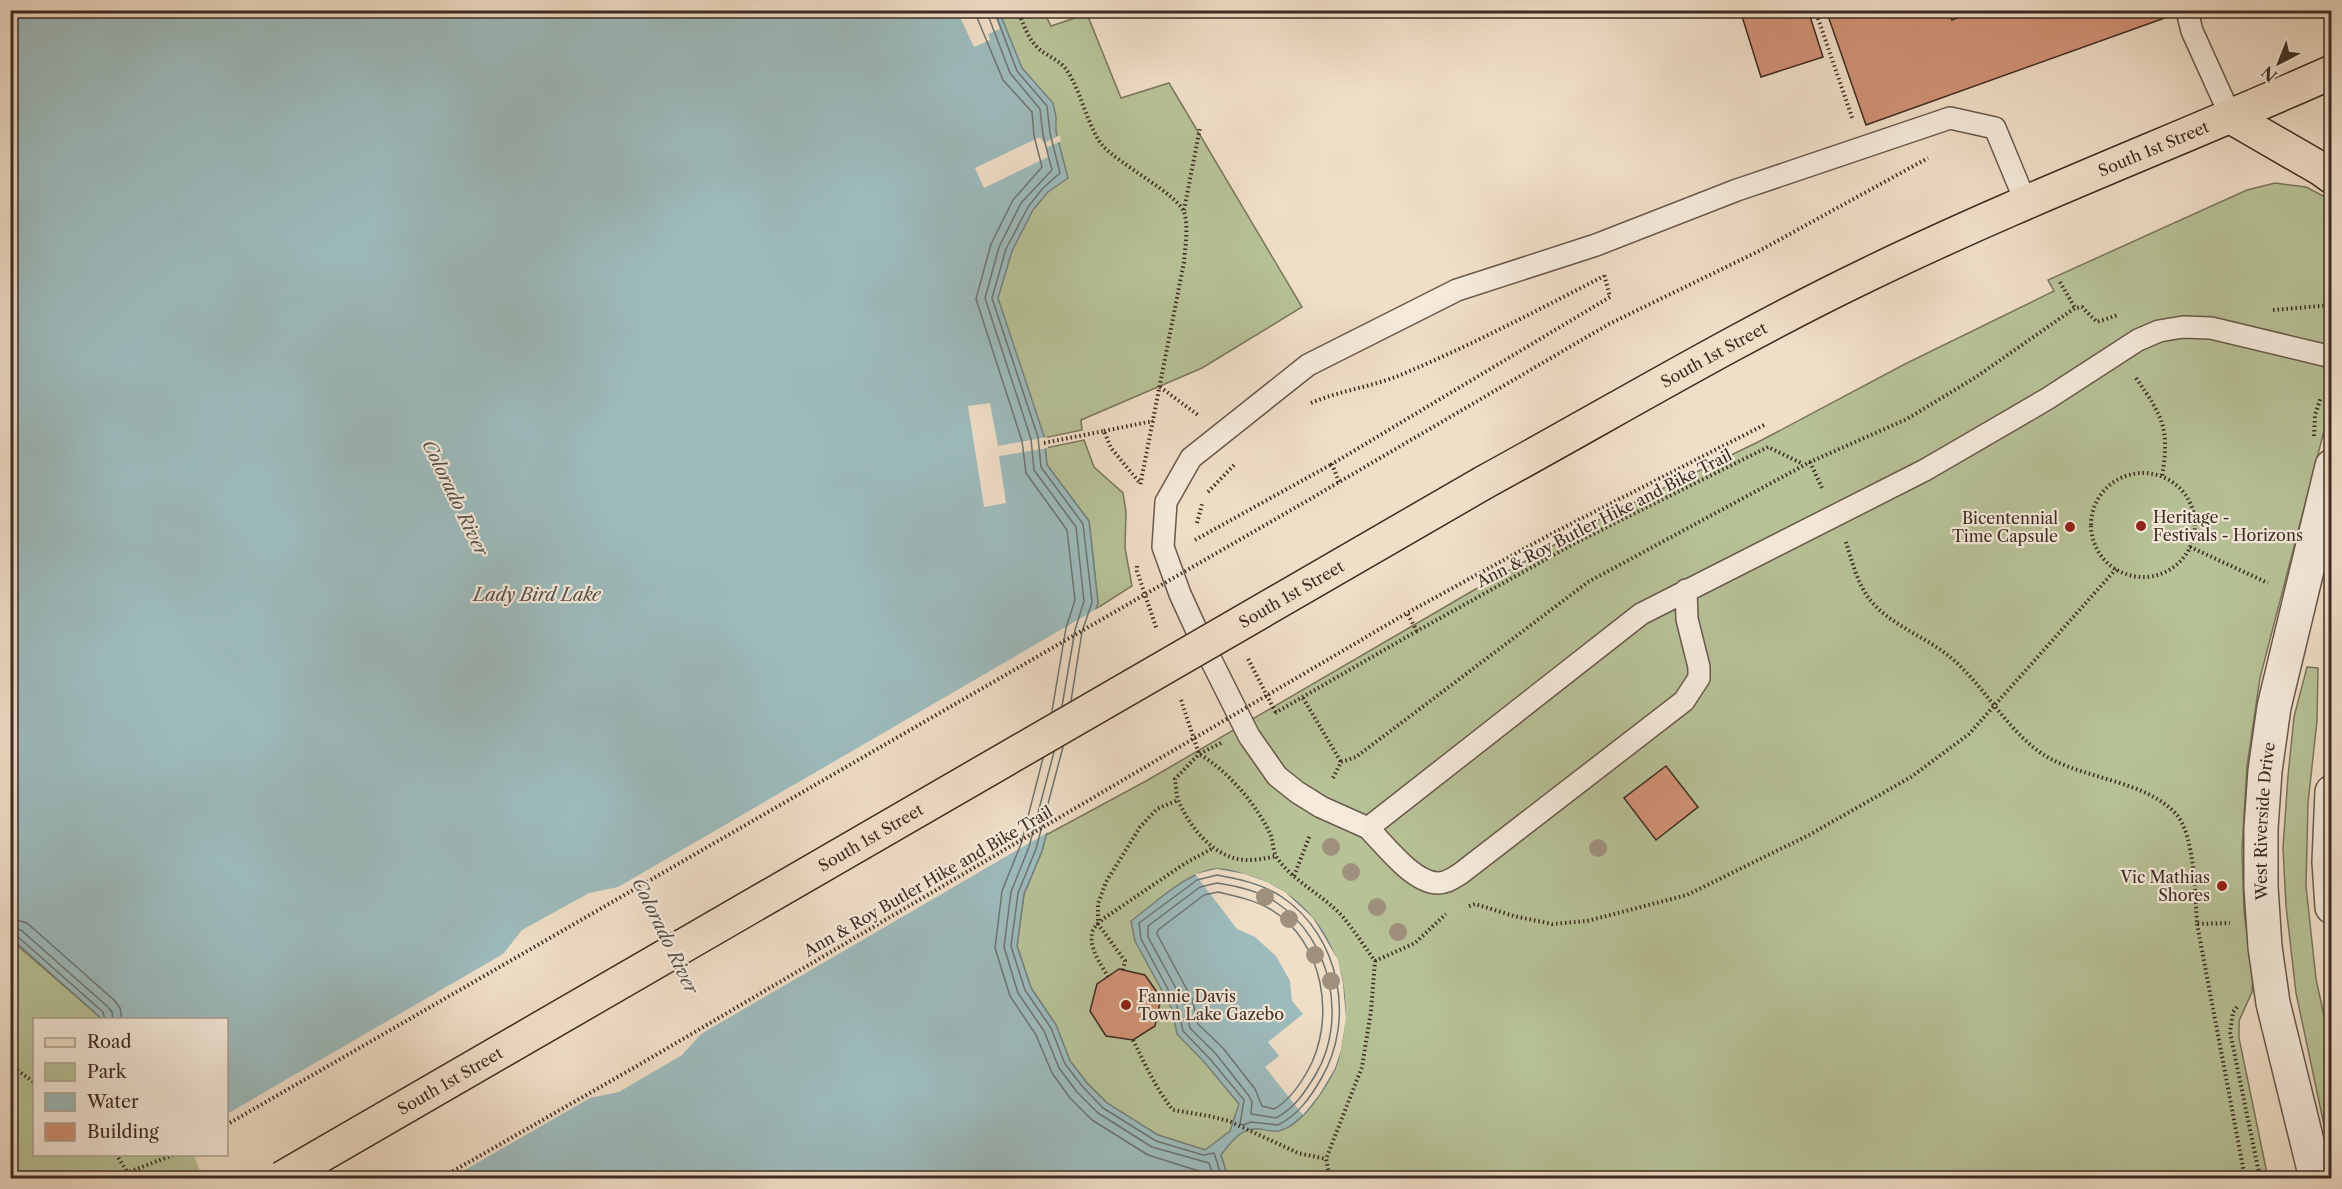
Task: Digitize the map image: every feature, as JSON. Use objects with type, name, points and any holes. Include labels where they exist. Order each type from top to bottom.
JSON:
[{"type":"main road","name":"South 1st Street","points":[[282,1179],[1484,483],[1750,336],[1867,275],[2026,203],[2231,117],[2331,72]]},
{"type":"main road","points":[[2231,117],[2331,177]]},
{"type":"street","name":"West Riverside Drive","points":[[2316,1179],[2273,1004],[2265,947],[2260,828],[2274,707],[2331,466]]},
{"type":"street","points":[[2331,797],[2329,862],[2331,906]]},
{"type":"lane","points":[[2187,11],[2192,31],[2231,117]]},
{"type":"lane","points":[[1686,590],[1687,618],[1692,646],[1699,667],[1699,678],[1684,701],[1460,874],[1449,881],[1438,883],[1414,874],[1368,828],[1321,807],[1277,776],[1249,736],[1201,640],[1173,575],[1163,547],[1166,502],[1191,458],[1308,365],[1457,290],[1596,245],[1737,190],[1950,118],[1995,128],[2026,203]]},
{"type":"lane","points":[[1368,828],[1641,614],[1925,470],[2047,399],[2138,340],[2159,331],[2182,327],[2211,328],[2331,357]]},
{"type":"path","points":[[1815,10],[1856,127]]},
{"type":"path","points":[[1184,211],[1200,128]]},
{"type":"path","points":[[228,1124],[1340,482],[1609,324],[1759,251],[1928,158]]},
{"type":"path","points":[[1195,540],[1332,464],[1610,297],[1596,245]]},
{"type":"path","points":[[1310,403],[1332,394],[1396,377],[1604,276]]},
{"type":"path","points":[[2060,282],[2075,308]]},
{"type":"path","points":[[2136,377],[2154,404],[2166,437],[2162,477]]},
{"type":"path","points":[[1160,387],[1194,411]]},
{"type":"path","points":[[1044,443],[1153,421]]},
{"type":"path","name":"Ann & Roy Butler Hike and Bike Trail","points":[[441,1179],[1407,613],[1553,533],[1764,425]]},
{"type":"path","points":[[1104,431],[1111,448],[1140,482]]},
{"type":"path","name":"Ann & Roy Butler Hike and Bike Trail","points":[[1247,655],[1274,714],[1577,542],[1768,447],[1804,465],[1588,582],[1356,757],[1341,762]]},
{"type":"path","points":[[1195,546],[1197,523],[1204,497],[1241,459]]},
{"type":"path","points":[[1810,462],[1826,497]]},
{"type":"path","points":[[1332,464],[1340,482]]},
{"type":"path","points":[[2147,473],[2162,477],[2178,487],[2188,500],[2194,514],[2194,532],[2190,547],[2183,558],[2169,570],[2155,576],[2128,575],[2116,569],[2106,561],[2092,539],[2091,525],[2097,500],[2106,488],[2118,479],[2147,473]]},
{"type":"path","points":[[1845,540],[1869,600],[1887,617],[1947,654],[2035,749],[2090,775],[2147,793],[2177,815],[2187,837],[2197,924],[2245,1179]]},
{"type":"path","points":[[2190,547],[2300,598]]},
{"type":"path","points":[[1196,552],[1206,573]]},
{"type":"path","points":[[1464,908],[1474,904],[1552,924],[1587,921],[1688,895],[1809,835],[1911,777],[1969,734],[2116,569]]},
{"type":"path","points":[[1407,613],[1417,631]]},
{"type":"path","points":[[1303,698],[1341,762],[1330,783]]},
{"type":"path","points":[[1225,741],[1200,754],[1175,779],[1178,800],[1188,818],[1213,848],[1235,859],[1259,860],[1276,856]]},
{"type":"path","points":[[1123,970],[1125,961],[1098,924],[1098,904],[1106,882],[1140,827],[1157,809],[1178,800]]},
{"type":"path","points":[[1294,876],[1309,838]]},
{"type":"path","points":[[1108,977],[1096,957],[1092,943],[1093,930],[1098,924],[1184,864],[1213,848]]},
{"type":"path","points":[[1375,961],[1415,943],[1443,915],[1454,911]]},
{"type":"path","points":[[2197,924],[2237,922]]},
{"type":"path","points":[[2238,1005],[2233,1012],[2230,1032],[2260,1179]]},
{"type":"path","points":[[1133,1040],[1159,1093],[1173,1110],[1229,1121],[1298,1153],[1326,1159]]},
{"type":"path","points":[[10,1065],[33,1081]]},
{"type":"path","points":[[117,1156],[131,1179]]},
{"type":"path","points":[[113,1179],[173,1156]]},
{"type":"green space","points":[[1043,10],[1051,26],[1087,14],[1121,98],[1169,83],[1302,307],[1202,368],[1081,420],[1082,430],[1044,438],[1019,365],[981,290],[995,11]]},
{"type":"green space","points":[[2275,183],[2306,187],[2331,200],[2331,404],[2260,678],[2247,766],[2242,850],[2244,912],[2253,975],[2252,992],[2239,1021],[2239,1038],[2268,1178],[1228,1178],[1221,1155],[1158,1135],[1131,1119],[1107,1103],[1070,1061],[1056,1025],[1031,988],[1017,946],[1024,894],[1042,851],[1046,835],[1146,781],[1604,517],[1762,440],[1905,364],[2054,291],[2048,280],[2247,190]]},
{"type":"green space","points":[[1084,440],[1094,467],[1123,493],[1126,512],[1125,548],[1132,586],[1096,609],[1098,603],[1089,521],[1047,465],[1045,448]]},
{"type":"green space","points":[[2307,667],[2318,668],[2317,721],[2308,803],[2306,886],[2316,979],[2331,1048],[2331,1158],[2296,993],[2286,906],[2283,848],[2294,717]]},
{"type":"green space","points":[[10,939],[101,1018],[33,1018],[33,1156],[196,1156],[206,1178],[11,1178]]},
{"type":"water","name":"Lady Bird Lake","points":[[11,11],[999,11],[1022,68],[1053,103],[1056,132],[1068,178],[1048,192],[1033,210],[1012,251],[998,298],[1044,436],[1047,465],[1089,521],[1098,603],[1088,633],[1069,751],[1042,851],[1024,894],[1017,946],[1031,988],[1056,1025],[1070,1061],[1087,1083],[1107,1103],[1158,1135],[1205,1150],[1230,1131],[1239,1104],[1177,1034],[1172,1009],[1135,941],[1131,921],[1182,882],[1204,871],[1225,869],[1278,888],[1297,902],[1314,920],[1337,961],[1343,985],[1345,1009],[1338,1060],[1331,1077],[1304,1115],[1287,1128],[1276,1131],[1254,1129],[1242,1132],[1221,1155],[1228,1178],[206,1178],[224,1156],[228,1156],[228,1018],[101,1018],[11,938]]},
{"type":"pier","points":[[957,11],[976,11],[980,18],[993,12],[1000,29],[988,34],[990,40],[974,47]]},
{"type":"pier","points":[[1060,135],[1061,141],[1046,148],[1050,156],[984,188],[975,168],[1040,137],[1044,143]]},
{"type":"pier","points":[[990,403],[998,446],[1047,437],[1048,448],[999,456],[1006,503],[984,507],[968,406]]},
{"type":"pier","points":[[1100,607],[1091,633],[1071,752],[1050,831],[701,1034],[682,1055],[619,1092],[590,1098],[451,1178],[203,1178],[194,1156],[228,1156],[228,1113],[503,954],[522,930],[589,893],[618,887]]},
{"type":"pier","points":[[1217,869],[1245,874],[1285,892],[1313,918],[1338,960],[1346,1018],[1341,1050],[1335,1068],[1319,1095],[1303,1115],[1265,1067],[1279,1056],[1268,1042],[1303,1014],[1292,1001],[1290,981],[1276,956],[1255,937],[1237,929],[1195,874]]},
{"type":"building","points":[[1740,10],[1808,10],[1823,57],[1761,77]]},
{"type":"building","points":[[1826,10],[1948,10],[1952,20],[1978,10],[2187,10],[1866,125]]},
{"type":"building","points":[[1666,766],[1698,807],[1656,840],[1624,798]]},
{"type":"building","name":"Fannie Davis Town Lake Gazebo","points":[[1119,969],[1145,975],[1161,998],[1155,1026],[1133,1040],[1106,1036],[1090,1011],[1097,984]]},
{"type":"place","name":"Heritage - Festivals - Horizons","points":[[2141,526]]},
{"type":"place","name":"Bicentennial Time Capsule","points":[[2070,527]]},
{"type":"place","name":"Vic Mathias Shores","points":[[2222,886]]},
{"type":"place","name":"Fannie Davis Town Lake Gazebo","points":[[1126,1005]]},
{"type":"water label","name":"Colorado River","points":[[455,498]]},
{"type":"water label","name":"Colorado River","points":[[665,936]]}]
